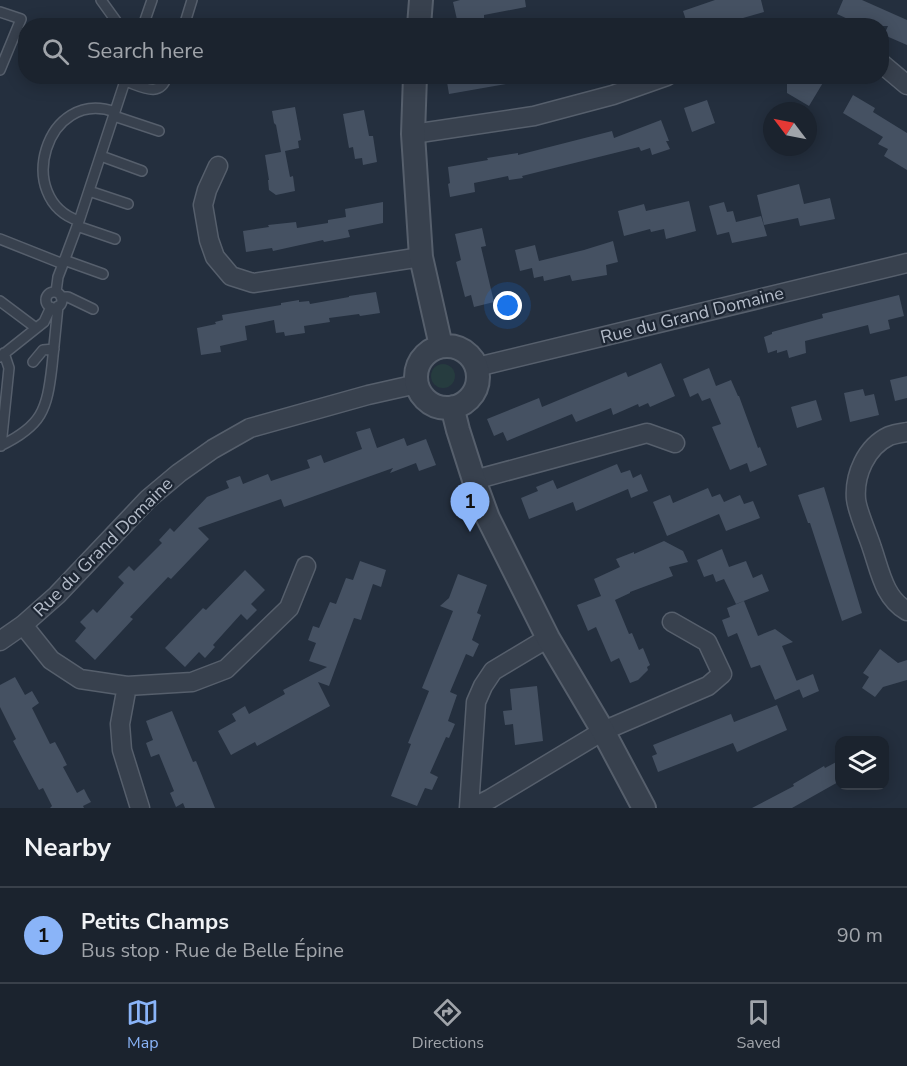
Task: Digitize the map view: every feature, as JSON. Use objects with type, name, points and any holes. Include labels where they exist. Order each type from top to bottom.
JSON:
[{"type":"street","points":[[420,18],[421,0]]},
{"type":"street","points":[[889,70],[907,85]]},
{"type":"street","points":[[415,84],[413,134],[420,257],[441,346]]},
{"type":"street","points":[[413,134],[534,116],[613,95],[644,84]]},
{"type":"street","points":[[218,166],[203,205],[209,240],[215,257],[231,276],[253,283],[420,257]]},
{"type":"street","name":"Rue du Grand Domaine","points":[[477,367],[907,263]]},
{"type":"street","points":[[441,346],[460,348],[469,354],[477,367],[478,381],[475,390],[463,404],[454,407],[435,405],[420,393],[416,374],[424,356],[432,349],[441,346]]},
{"type":"street","name":"Rue du Grand Domaine","points":[[0,641],[24,625],[57,595],[148,499],[213,449],[250,428],[368,395],[417,384]]},
{"type":"street","points":[[454,407],[458,430],[488,518],[548,638],[603,731],[644,808]]},
{"type":"street","points":[[907,432],[889,436],[876,445],[865,458],[857,477],[856,500],[886,590],[898,606],[907,611]]},
{"type":"street","points":[[474,480],[647,433],[675,443]]},
{"type":"street","name":"Rue du Grand Domaine","points":[[24,625],[51,660],[80,679],[128,686],[192,682],[226,669],[289,608],[306,566]]},
{"type":"street","points":[[548,638],[493,671],[483,686],[476,702],[471,808],[603,731],[708,686],[722,674],[707,642],[672,622]]},
{"type":"street","points":[[128,686],[120,724],[122,750],[140,808]]},
{"type":"lane","points":[[100,0],[113,18]]},
{"type":"lane","points":[[146,18],[152,0]]},
{"type":"lane","points":[[186,18],[192,0]]},
{"type":"lane","points":[[0,12],[18,18]]},
{"type":"lane","points":[[0,69],[18,26]]},
{"type":"lane","points":[[0,446],[29,429],[43,410],[49,394],[58,277],[124,84]]},
{"type":"lane","points":[[138,84],[153,90],[163,84]]},
{"type":"lane","points":[[115,238],[78,223],[66,215],[51,198],[46,189],[43,168],[46,147],[59,125],[69,117],[79,111],[100,108],[159,131]]},
{"type":"lane","points":[[101,156],[142,171]]},
{"type":"lane","points":[[89,191],[128,204]]},
{"type":"lane","points":[[0,239],[103,274]]},
{"type":"lane","points":[[0,446],[3,394],[9,368],[2,355],[44,322],[57,301],[68,297],[93,309]]},
{"type":"lane","points":[[0,301],[36,328]]},
{"type":"lane","points":[[33,362],[43,350],[54,349]]},
{"type":"green space","points":[[443,364],[452,367],[455,376],[452,385],[443,388],[434,385],[431,376],[434,367]]},
{"type":"building","points":[[460,0],[525,0],[526,7],[484,15],[484,18],[457,18],[453,2]]},
{"type":"building","points":[[715,0],[761,0],[764,12],[743,18],[685,18],[683,11]]},
{"type":"building","points":[[843,0],[862,0],[907,20],[907,45],[889,37],[889,18],[846,18],[837,14]]},
{"type":"building","points":[[447,84],[506,84],[449,94]]},
{"type":"building","points":[[787,84],[822,84],[811,102],[802,102],[787,93]]},
{"type":"building","points":[[853,95],[875,108],[873,112],[907,133],[907,170],[884,156],[888,149],[878,144],[883,137],[843,113]]},
{"type":"building","points":[[707,100],[715,123],[692,132],[684,108]]},
{"type":"building","points":[[295,107],[301,140],[298,141],[299,148],[285,151],[295,191],[276,195],[269,190],[265,155],[281,152],[272,111]]},
{"type":"building","points":[[364,110],[369,136],[373,136],[377,162],[363,165],[362,158],[355,159],[353,147],[349,148],[343,114]]},
{"type":"building","points":[[661,120],[670,149],[652,155],[650,148],[641,151],[639,147],[522,176],[523,178],[509,180],[508,176],[474,183],[475,192],[450,197],[448,167],[488,160],[487,158],[518,153],[518,155],[612,131],[614,138]]},
{"type":"building","points":[[799,184],[804,204],[830,198],[835,219],[800,226],[798,218],[764,225],[757,195]]},
{"type":"building","points":[[689,201],[696,231],[666,239],[664,229],[651,232],[650,229],[624,236],[618,211],[644,204],[646,211]]},
{"type":"building","points":[[383,202],[383,223],[348,230],[350,237],[324,242],[323,240],[273,251],[272,248],[246,252],[243,231],[296,222],[297,228],[328,223],[328,220],[346,217],[345,209]]},
{"type":"building","points":[[724,202],[727,212],[733,211],[736,222],[761,216],[767,236],[732,243],[729,232],[717,235],[709,206]]},
{"type":"building","points":[[482,228],[486,246],[481,247],[494,302],[474,307],[471,295],[465,297],[456,262],[461,260],[455,234]]},
{"type":"building","points":[[613,241],[618,262],[606,265],[607,275],[572,281],[570,275],[544,281],[543,276],[534,278],[532,268],[520,271],[515,250],[535,245],[539,261]]},
{"type":"building","points":[[376,292],[380,313],[329,318],[330,322],[304,326],[305,333],[285,336],[284,332],[276,333],[274,320],[245,326],[247,340],[220,346],[221,352],[201,355],[197,328],[216,324],[215,322],[223,320],[222,315],[299,300],[299,302],[309,301],[310,304]]},
{"type":"building","points":[[899,295],[904,316],[888,320],[890,329],[870,334],[868,325],[805,341],[806,353],[789,358],[787,350],[768,353],[764,337],[772,332],[823,318],[822,314]]},
{"type":"building","points":[[661,363],[675,396],[650,407],[648,403],[639,407],[638,404],[613,415],[611,408],[576,422],[572,414],[507,441],[503,432],[494,436],[487,419],[539,398],[542,407],[626,372],[628,377]]},
{"type":"building","points":[[709,368],[716,386],[731,380],[767,465],[750,472],[747,463],[730,470],[712,427],[721,424],[710,398],[702,401],[698,393],[690,397],[683,379]]},
{"type":"building","points":[[907,376],[907,398],[895,401],[890,380]]},
{"type":"building","points":[[863,389],[865,396],[874,394],[879,415],[850,422],[844,393]]},
{"type":"building","points":[[816,400],[822,420],[797,428],[791,407]]},
{"type":"building","points":[[370,428],[377,448],[404,438],[407,446],[426,439],[436,465],[419,471],[416,463],[390,473],[393,468],[284,507],[281,499],[198,528],[209,539],[130,617],[133,619],[95,660],[75,641],[86,628],[80,622],[93,609],[97,613],[124,583],[118,577],[129,566],[134,571],[162,543],[159,540],[170,528],[174,532],[207,497],[229,488],[226,481],[240,476],[243,484],[268,474],[271,481],[310,468],[307,460],[321,455],[324,463],[362,449],[356,432]]},
{"type":"building","points":[[617,464],[621,473],[630,470],[633,478],[641,474],[648,491],[631,498],[628,489],[576,511],[573,502],[529,519],[521,498],[538,491],[536,487],[553,480],[557,489]]},
{"type":"building","points":[[824,487],[862,613],[842,621],[810,523],[808,523],[798,495]]},
{"type":"building","points":[[708,488],[712,497],[720,494],[724,502],[740,495],[744,504],[753,501],[760,518],[726,531],[719,514],[667,536],[653,502],[670,495],[673,503]]},
{"type":"building","points":[[664,541],[683,551],[688,562],[669,567],[673,576],[615,600],[629,634],[632,633],[639,650],[643,648],[650,665],[638,680],[630,683],[619,658],[611,662],[596,627],[588,631],[577,605],[601,596],[594,579],[620,567],[616,559]]},
{"type":"building","points":[[722,549],[729,567],[746,561],[753,578],[762,574],[769,591],[736,604],[724,579],[716,582],[713,574],[704,577],[697,560]]},
{"type":"building","points":[[360,561],[386,570],[381,587],[373,584],[361,620],[354,618],[329,686],[318,682],[330,706],[257,746],[255,742],[231,755],[218,731],[236,721],[232,714],[245,706],[249,714],[285,694],[283,690],[327,667],[309,661],[316,643],[308,640],[313,626],[319,628],[330,602],[336,604],[346,578],[353,580]]},
{"type":"building","points":[[245,570],[265,590],[251,604],[257,610],[247,620],[241,614],[213,645],[215,647],[205,658],[199,652],[185,667],[165,648],[203,608],[206,610]]},
{"type":"building","points":[[458,574],[487,585],[477,613],[481,615],[472,640],[479,644],[473,657],[466,654],[450,692],[457,695],[448,721],[455,724],[449,738],[446,737],[430,773],[438,777],[432,790],[425,788],[417,806],[391,796],[411,744],[408,743],[429,691],[422,688],[453,611],[440,606],[449,598]]},
{"type":"building","points":[[744,601],[758,636],[775,629],[793,642],[782,646],[800,689],[775,700],[760,665],[751,668],[737,633],[728,637],[722,620],[730,617],[727,608]]},
{"type":"building","points":[[880,649],[898,663],[907,660],[907,680],[883,687],[875,697],[862,688],[869,677],[863,673]]},
{"type":"building","points":[[813,674],[819,691],[803,698],[796,681]]},
{"type":"building","points":[[15,677],[25,695],[32,691],[39,703],[32,708],[50,744],[55,742],[67,765],[63,767],[77,793],[84,789],[91,802],[83,806],[84,808],[50,808],[52,806],[43,788],[39,790],[23,760],[13,741],[16,739],[0,707],[0,685]]},
{"type":"building","points":[[537,686],[543,741],[515,745],[513,724],[505,725],[503,711],[512,710],[510,689]]},
{"type":"building","points":[[777,705],[787,730],[737,752],[733,743],[658,772],[652,756],[657,754],[653,745],[731,714],[734,722]]},
{"type":"building","points":[[172,711],[215,808],[185,808],[183,803],[176,807],[170,793],[174,791],[159,754],[151,757],[146,743],[153,740],[146,721]]},
{"type":"building","points":[[835,763],[835,784],[792,808],[752,808],[794,786],[793,784],[824,766],[825,768]]},
{"type":"place","name":"Petits Champs","points":[[470,532]]}]
